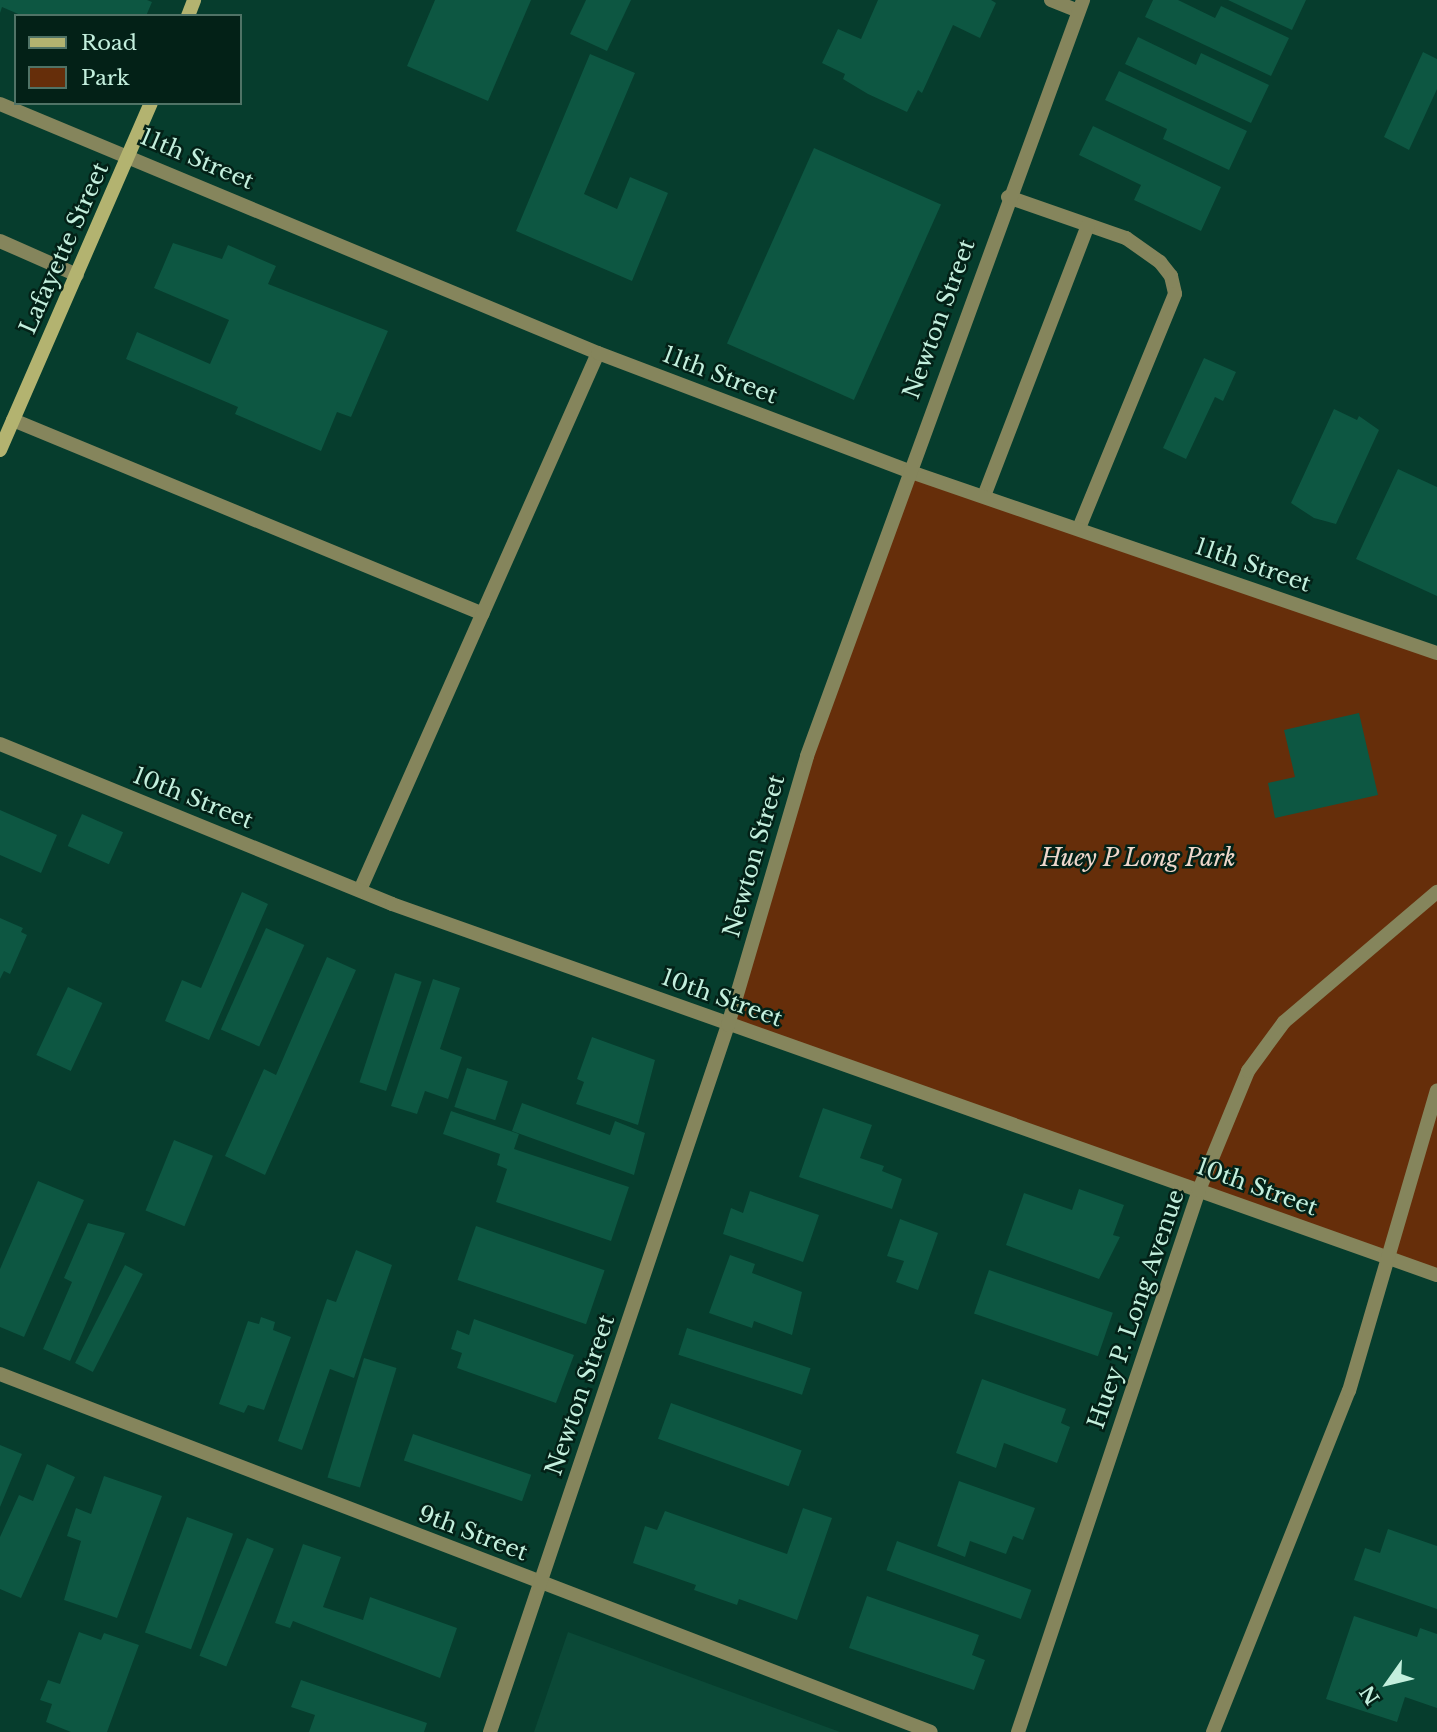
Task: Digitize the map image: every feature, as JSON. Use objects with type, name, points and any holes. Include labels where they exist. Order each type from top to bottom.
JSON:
[{"type":"main road","name":"Lafayette Street","points":[[0,450],[151,105]]},
{"type":"street","points":[[1051,0],[1080,6]]},
{"type":"street","name":"Newton Street","points":[[490,1732],[728,1025],[807,755],[908,471],[1080,6]]},
{"type":"street","name":"11th Street","points":[[0,104],[130,155],[598,353],[908,471],[1437,653]]},
{"type":"street","points":[[1008,197],[1143,248],[1171,276],[1175,294],[1079,528]]},
{"type":"street","points":[[984,496],[1088,225]]},
{"type":"street","points":[[0,241],[77,275]]},
{"type":"street","points":[[360,890],[598,353]]},
{"type":"street","points":[[13,420],[482,614]]},
{"type":"street","name":"10th Street","points":[[0,744],[360,890],[728,1025],[1437,1275]]},
{"type":"street","name":"Huey P. Long Avenue","points":[[1018,1732],[1199,1190],[1248,1072],[1284,1022],[1437,892]]},
{"type":"street","points":[[1213,1732],[1349,1391],[1437,1091]]},
{"type":"street","name":"9th Street","points":[[0,1374],[931,1732]]},
{"type":"shaded area","points":[[568,1632],[840,1732],[534,1732]]},
{"type":"green space","name":"Huey P Long Park","points":[[908,471],[1437,653],[1437,1275],[728,1025],[807,756]]},
{"type":"building","points":[[0,0],[152,2],[147,14],[18,14],[2,7],[0,13]]},
{"type":"building","points":[[435,0],[531,0],[488,101],[407,66]]},
{"type":"building","points":[[586,0],[631,0],[607,51],[570,34]]},
{"type":"building","points":[[878,0],[991,0],[996,3],[980,38],[953,25],[922,93],[918,90],[907,112],[868,94],[843,79],[845,74],[822,63],[838,29],[861,39]]},
{"type":"building","points":[[1153,0],[1178,0],[1215,18],[1221,6],[1289,38],[1271,76],[1145,17]]},
{"type":"building","points":[[1228,0],[1306,0],[1292,30]]},
{"type":"building","points":[[1138,37],[1196,65],[1201,53],[1269,85],[1251,123],[1125,64]]},
{"type":"building","points":[[1423,52],[1437,59],[1437,89],[1409,150],[1384,137]]},
{"type":"building","points":[[590,54],[635,73],[584,194],[617,209],[630,177],[668,193],[632,281],[516,231]]},
{"type":"building","points":[[1119,71],[1247,131],[1229,170],[1163,139],[1167,129],[1105,100]]},
{"type":"building","points":[[1093,126],[1221,187],[1201,231],[1134,200],[1141,185],[1079,155]]},
{"type":"building","points":[[814,148],[941,205],[854,400],[727,343]]},
{"type":"building","points":[[173,243],[222,259],[228,245],[276,266],[268,284],[388,331],[351,417],[337,412],[321,451],[235,414],[238,407],[126,359],[137,332],[210,364],[229,320],[154,288]]},
{"type":"building","points":[[1204,358],[1236,372],[1223,401],[1215,397],[1186,459],[1163,448]]},
{"type":"building","points":[[1334,409],[1357,420],[1359,416],[1379,430],[1336,524],[1314,518],[1291,503]]},
{"type":"building","points":[[1398,469],[1437,487],[1437,596],[1356,559]]},
{"type":"building","points":[[1359,713],[1378,795],[1275,818],[1268,783],[1295,777],[1284,730]]},
{"type":"building","points":[[0,810],[57,835],[41,873],[0,855]]},
{"type":"building","points":[[82,814],[123,832],[109,864],[68,846]]},
{"type":"building","points":[[242,892],[268,904],[209,1040],[165,1021],[182,980],[201,988]]},
{"type":"building","points":[[0,918],[23,928],[21,932],[27,935],[10,974],[4,971],[0,979]]},
{"type":"building","points":[[266,928],[304,945],[259,1046],[221,1029]]},
{"type":"building","points":[[327,957],[356,970],[265,1175],[225,1156],[264,1069],[276,1075]]},
{"type":"building","points":[[395,973],[422,982],[386,1091],[359,1082]]},
{"type":"building","points":[[433,979],[460,988],[440,1049],[462,1057],[448,1099],[425,1091],[417,1114],[391,1106]]},
{"type":"building","points":[[68,987],[102,1003],[71,1071],[36,1055]]},
{"type":"building","points":[[592,1037],[655,1060],[638,1125],[576,1104],[584,1082],[577,1079]]},
{"type":"building","points":[[467,1068],[508,1081],[495,1120],[454,1107]]},
{"type":"building","points":[[522,1103],[610,1135],[615,1121],[645,1133],[634,1175],[512,1131]]},
{"type":"building","points":[[823,1108],[872,1125],[860,1158],[884,1166],[882,1171],[902,1179],[892,1209],[799,1177]]},
{"type":"building","points":[[451,1111],[519,1134],[514,1149],[629,1187],[611,1241],[496,1202],[507,1169],[497,1165],[500,1154],[443,1134]]},
{"type":"building","points":[[174,1140],[213,1156],[184,1226],[146,1210]]},
{"type":"building","points":[[38,1181],[84,1200],[24,1337],[0,1327],[0,1269]]},
{"type":"building","points":[[1079,1189],[1124,1205],[1113,1235],[1120,1237],[1099,1279],[1006,1245],[1024,1193],[1072,1210]]},
{"type":"building","points":[[750,1191],[819,1215],[803,1262],[723,1234],[731,1208],[743,1213]]},
{"type":"building","points":[[900,1219],[938,1233],[918,1290],[896,1282],[904,1261],[887,1256]]},
{"type":"building","points":[[88,1223],[125,1233],[70,1361],[43,1349],[72,1282],[64,1278]]},
{"type":"building","points":[[476,1226],[605,1270],[586,1324],[457,1280]]},
{"type":"building","points":[[356,1250],[392,1265],[354,1378],[330,1369],[302,1450],[278,1441],[327,1299],[336,1302]]},
{"type":"building","points":[[730,1255],[755,1264],[752,1273],[802,1292],[792,1335],[754,1321],[752,1328],[709,1313]]},
{"type":"building","points":[[125,1265],[143,1274],[93,1372],[75,1363]]},
{"type":"building","points":[[989,1270],[1113,1313],[1098,1356],[974,1313]]},
{"type":"building","points":[[261,1317],[275,1322],[273,1330],[291,1337],[264,1410],[248,1405],[244,1413],[219,1404],[248,1321],[259,1324]]},
{"type":"building","points":[[474,1319],[574,1355],[556,1403],[457,1368],[462,1353],[451,1349],[457,1330],[469,1335]]},
{"type":"building","points":[[687,1328],[811,1368],[802,1395],[678,1355]]},
{"type":"building","points":[[364,1358],[397,1368],[360,1487],[327,1478]]},
{"type":"building","points":[[982,1379],[1066,1409],[1061,1423],[1070,1427],[1057,1463],[1004,1443],[996,1468],[956,1453]]},
{"type":"building","points":[[671,1403],[802,1451],[789,1486],[658,1439]]},
{"type":"building","points":[[413,1434],[531,1475],[522,1501],[404,1460]]},
{"type":"building","points":[[0,1445],[22,1454],[0,1507]]},
{"type":"building","points":[[47,1464],[75,1477],[21,1598],[0,1589],[0,1537],[19,1495],[33,1501]]},
{"type":"building","points":[[104,1476],[162,1496],[117,1618],[64,1600],[81,1541],[67,1536],[76,1508],[91,1514]]},
{"type":"building","points":[[959,1481],[1035,1508],[1023,1540],[1013,1536],[1006,1554],[970,1541],[965,1557],[937,1546]]},
{"type":"building","points":[[803,1508],[832,1518],[797,1620],[739,1599],[737,1605],[694,1590],[696,1585],[633,1563],[645,1526],[657,1530],[665,1511],[787,1554]]},
{"type":"building","points":[[187,1517],[233,1534],[191,1649],[145,1633]]},
{"type":"building","points":[[1388,1529],[1437,1546],[1437,1609],[1354,1580],[1365,1548],[1380,1553]]},
{"type":"building","points":[[247,1538],[274,1549],[226,1667],[199,1656]]},
{"type":"building","points":[[897,1541],[1031,1590],[1021,1619],[886,1570]]},
{"type":"building","points":[[303,1544],[341,1557],[323,1607],[363,1620],[370,1597],[457,1628],[440,1678],[293,1621],[290,1628],[275,1623]]},
{"type":"building","points":[[867,1596],[979,1635],[972,1655],[985,1660],[974,1690],[849,1648]]},
{"type":"building","points":[[1354,1616],[1417,1637],[1420,1628],[1437,1634],[1437,1708],[1405,1697],[1397,1722],[1326,1699]]},
{"type":"building","points":[[79,1632],[101,1640],[104,1633],[139,1645],[107,1732],[71,1732],[46,1722],[52,1704],[40,1700],[48,1680],[60,1684]]},
{"type":"building","points":[[301,1680],[427,1723],[424,1732],[309,1732],[315,1715],[291,1707]]}]
